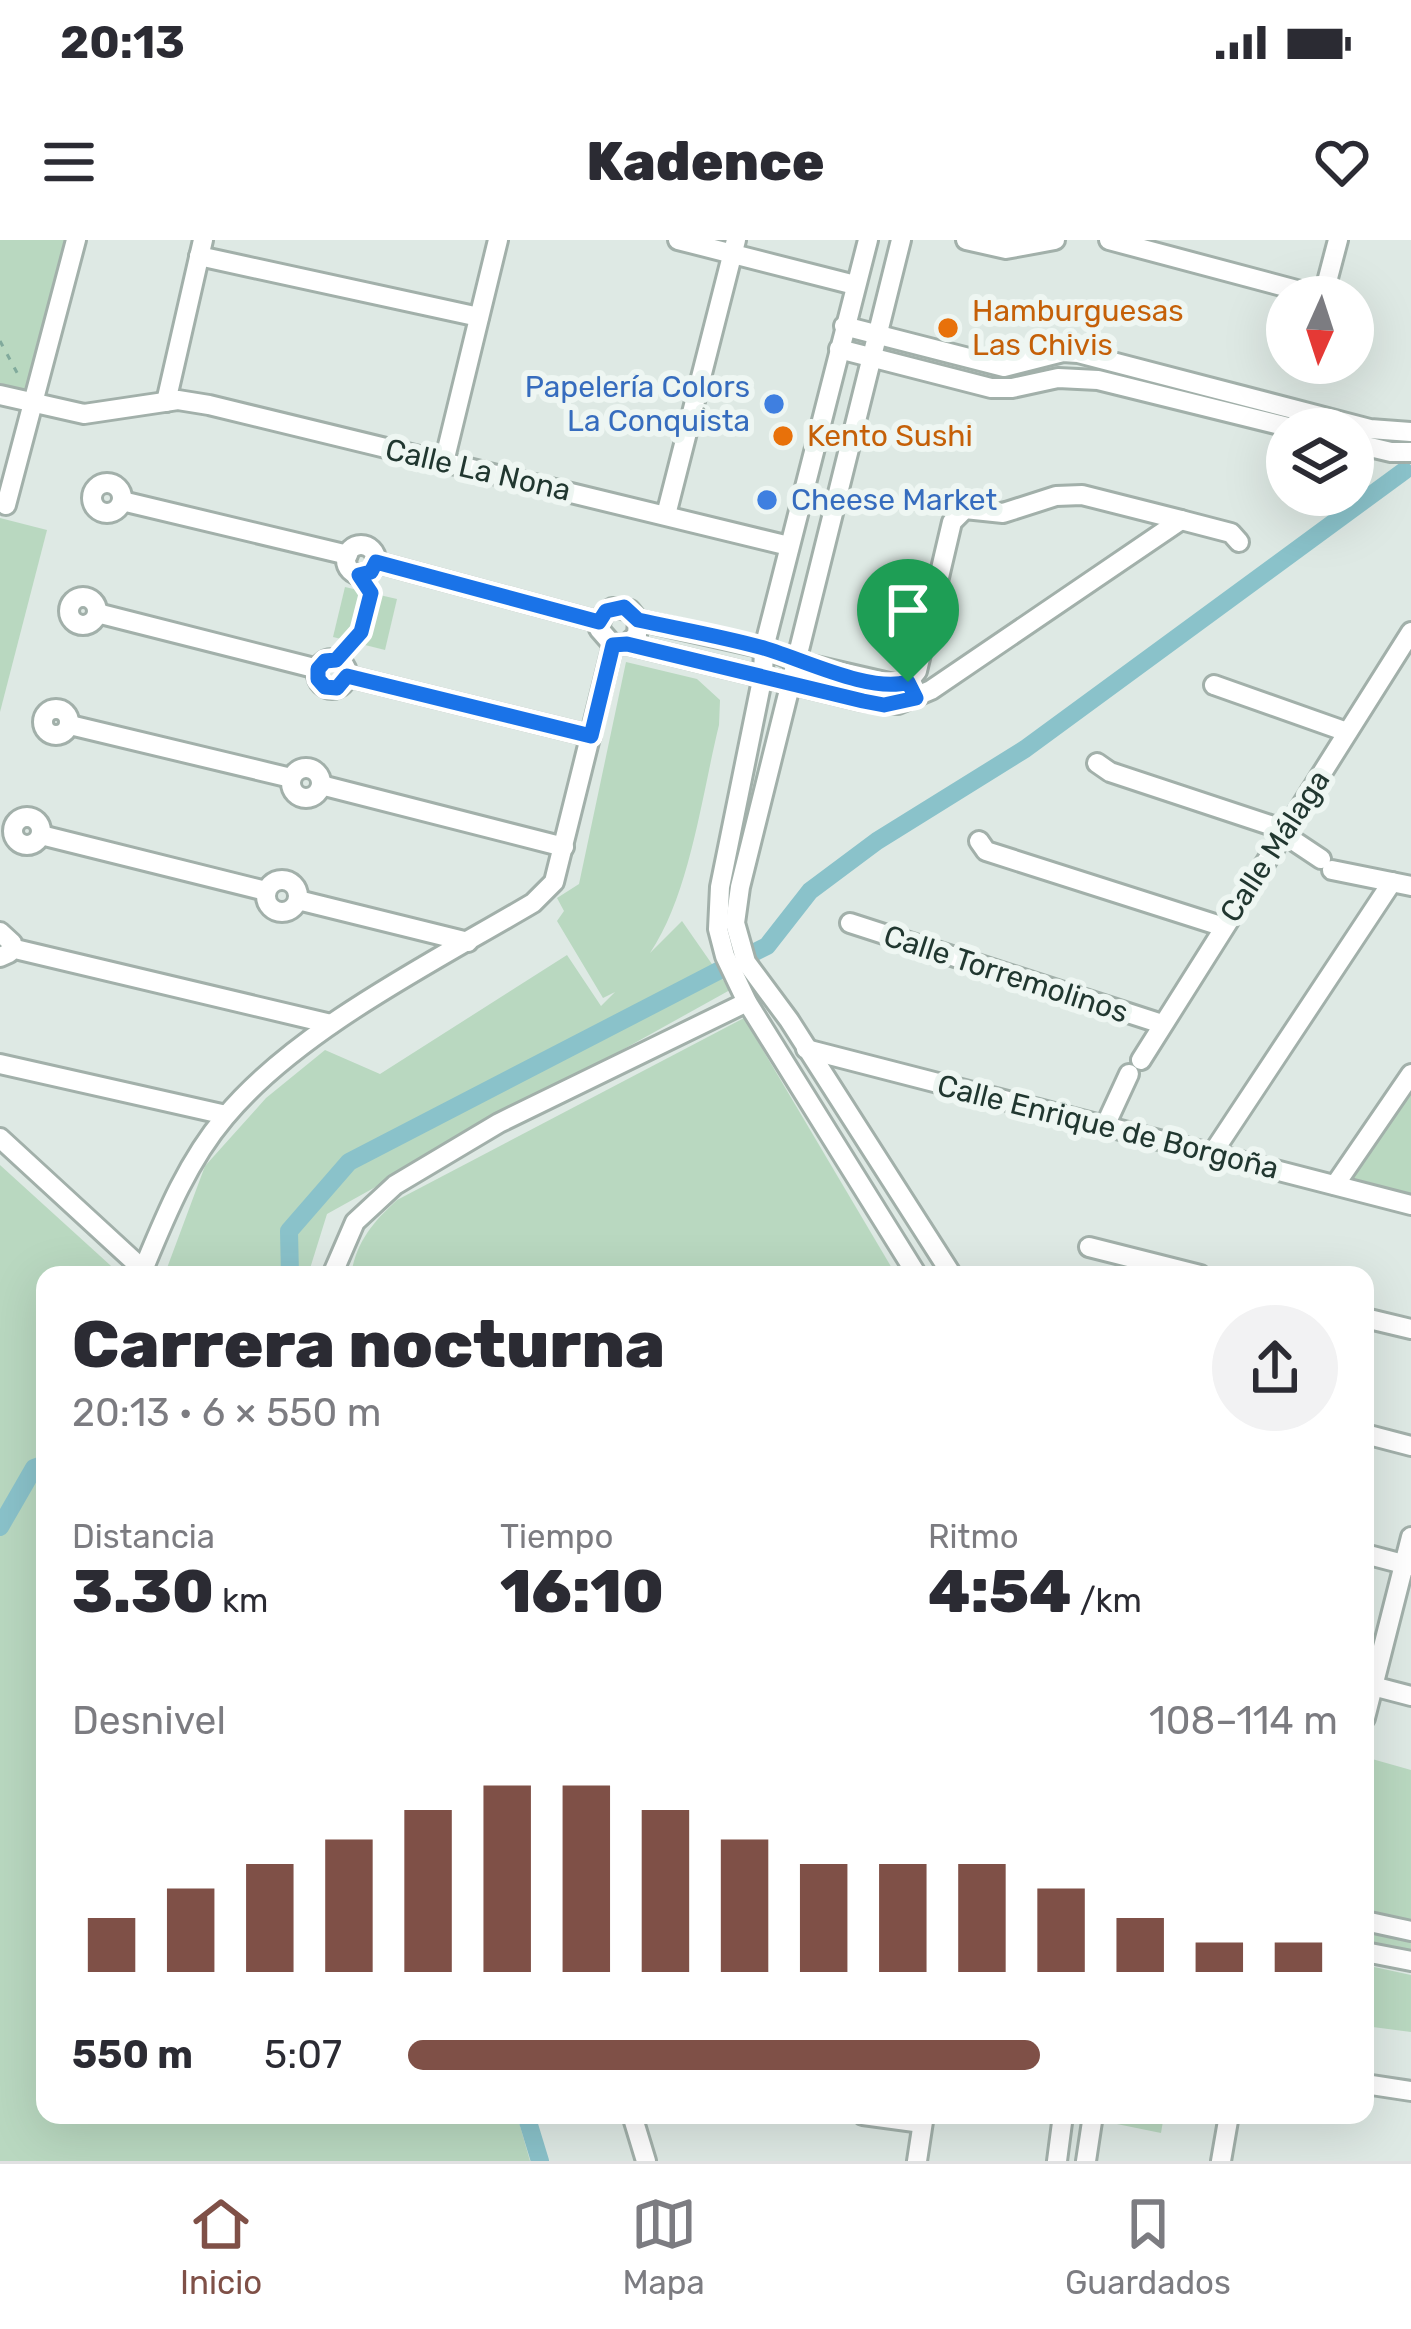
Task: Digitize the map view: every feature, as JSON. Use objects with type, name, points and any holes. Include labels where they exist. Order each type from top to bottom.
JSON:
[{"type":"street","points":[[6,505],[76,240]]},
{"type":"street","points":[[444,463],[498,240]]},
{"type":"street","points":[[678,240],[734,246],[855,285]]},
{"type":"street","points":[[868,240],[764,648],[763,675],[720,886],[722,943],[747,1002],[911,1266]]},
{"type":"street","points":[[901,240],[740,887],[735,923],[746,962],[946,1266]]},
{"type":"street","points":[[975,241],[1022,249],[1055,240]]},
{"type":"street","points":[[1109,240],[1266,282]]},
{"type":"street","points":[[1329,276],[1338,240]]},
{"type":"street","points":[[666,515],[734,246]]},
{"type":"street","points":[[166,402],[201,248],[479,317]]},
{"type":"street","points":[[844,326],[1004,367],[1063,352],[1078,353],[1370,429],[1411,432]]},
{"type":"street","points":[[839,349],[991,388],[1058,378],[1098,380],[1266,422]]},
{"type":"street","name":"Calle La Nona","points":[[0,395],[84,414],[166,402],[209,405],[789,546]]},
{"type":"street","points":[[1374,448],[1411,452]]},
{"type":"street","points":[[912,690],[952,521],[965,509],[1003,513],[1056,496],[1082,495],[1232,533],[1239,542]]},
{"type":"street","points":[[122,501],[347,555]]},
{"type":"street","points":[[149,1266],[186,1176],[226,1115],[278,1065],[331,1024],[546,893],[554,882],[620,644],[638,635],[638,620],[630,610],[618,606],[606,611],[599,622],[602,636],[620,644],[884,705],[1181,520]]},
{"type":"street","points":[[366,546],[374,552],[376,562],[371,572],[359,575],[350,570],[347,555],[355,547],[366,546]]},
{"type":"street","points":[[376,562],[599,622]]},
{"type":"street","points":[[97,613],[334,668],[591,736]]},
{"type":"street","points":[[638,620],[764,648],[798,662],[912,690]]},
{"type":"street","name":"Calle Málaga","points":[[1105,1126],[1135,1067],[1411,632]]},
{"type":"street","points":[[1214,685],[1347,732]]},
{"type":"street","points":[[70,725],[291,778],[294,793],[304,799],[316,795],[321,785],[564,847]]},
{"type":"street","points":[[1096,763],[1110,772],[1270,824],[1327,864],[1401,884],[1212,1154]]},
{"type":"street","points":[[41,835],[266,891],[273,882],[284,879],[297,889],[298,900],[468,942]]},
{"type":"street","points":[[980,841],[986,851],[1224,927]]},
{"type":"street","name":"Calle Torremolinos","points":[[850,923],[1162,1024]]},
{"type":"street","points":[[4,946],[331,1024]]},
{"type":"street","points":[[336,1266],[355,1222],[395,1185],[499,1123],[747,1002]]},
{"type":"street","name":"Calle Enrique de Borgoña","points":[[806,1048],[1411,1205]]},
{"type":"street","points":[[0,1064],[226,1115]]},
{"type":"street","points":[[1335,1185],[1411,1074]]},
{"type":"street","points":[[0,1138],[138,1266]]},
{"type":"street","points":[[1089,1247],[1164,1266]]},
{"type":"street","points":[[1374,1320],[1411,1330]]},
{"type":"street","points":[[1374,1436],[1411,1445]]},
{"type":"street","points":[[1374,1669],[1407,1565],[1411,1537]]},
{"type":"street","points":[[1374,1556],[1407,1565]]},
{"type":"street","points":[[1374,1686],[1411,1696]]},
{"type":"street","points":[[1374,1923],[1411,1931]]},
{"type":"street","points":[[1374,1954],[1411,1961]]},
{"type":"street","points":[[1374,2085],[1411,2091]]},
{"type":"street","points":[[635,2124],[646,2161]]},
{"type":"street","points":[[917,2161],[922,2124]]},
{"type":"street","points":[[1057,2161],[1063,2124]]},
{"type":"street","points":[[1086,2161],[1092,2124]]},
{"type":"street","points":[[1221,2161],[1227,2124]]},
{"type":"path","points":[[0,340],[33,403]]},
{"type":"path","points":[[334,668],[361,632],[371,593],[359,575]]},
{"type":"green space","points":[[0,240],[69,240],[30,391],[0,383]]},
{"type":"green space","points":[[0,518],[47,530],[0,712]]},
{"type":"green space","points":[[345,587],[397,599],[385,650],[333,637]]},
{"type":"green space","points":[[626,662],[697,679],[720,700],[719,725],[685,873],[650,953],[682,921],[730,990],[327,1214],[311,1266],[168,1266],[205,1166],[266,1098],[325,1050],[380,1074],[567,955],[601,1006],[615,992],[603,998],[557,921],[564,911],[557,898],[579,884]]},
{"type":"green space","points":[[744,1018],[891,1266],[353,1266],[367,1233],[397,1200]]},
{"type":"green space","points":[[1411,1091],[1411,1196],[1351,1181]]},
{"type":"green space","points":[[0,1165],[111,1266],[36,1266],[36,2124],[520,2124],[530,2161],[0,2161]]},
{"type":"green space","points":[[1374,1760],[1411,1770],[1411,1920],[1374,1912]]},
{"type":"green space","points":[[1374,1932],[1411,1940],[1411,1954],[1374,1946]]},
{"type":"green space","points":[[1374,1967],[1411,1975],[1411,2032],[1374,2027]]},
{"type":"green space","points":[[1117,2124],[1162,2124],[1161,2133]]},
{"type":"waterway","points":[[753,953],[767,946],[810,891],[877,841],[1025,749],[1404,471]]},
{"type":"waterway","points":[[290,1266],[289,1231],[349,1162],[720,970]]},
{"type":"waterway","points":[[0,1527],[36,1467]]},
{"type":"waterway","points":[[529,2124],[540,2161]]},
{"type":"place","name":"Hamburguesas Las Chivis","points":[[948,328]]},
{"type":"place","name":"Papelería Colors La Conquista","points":[[774,404]]},
{"type":"place","name":"Kento Sushi","points":[[783,436]]},
{"type":"place","name":"Cheese Market","points":[[767,500]]},
{"type":"route","points":[[376,562],[599,622],[606,611],[624,607],[638,620],[764,648],[798,662],[885,684],[908,682],[916,698],[884,705],[627,644],[613,645],[591,736],[347,676],[341,686],[329,688],[320,683],[317,672],[325,661],[336,660],[361,632],[371,593],[359,575],[371,572],[376,562]]}]
